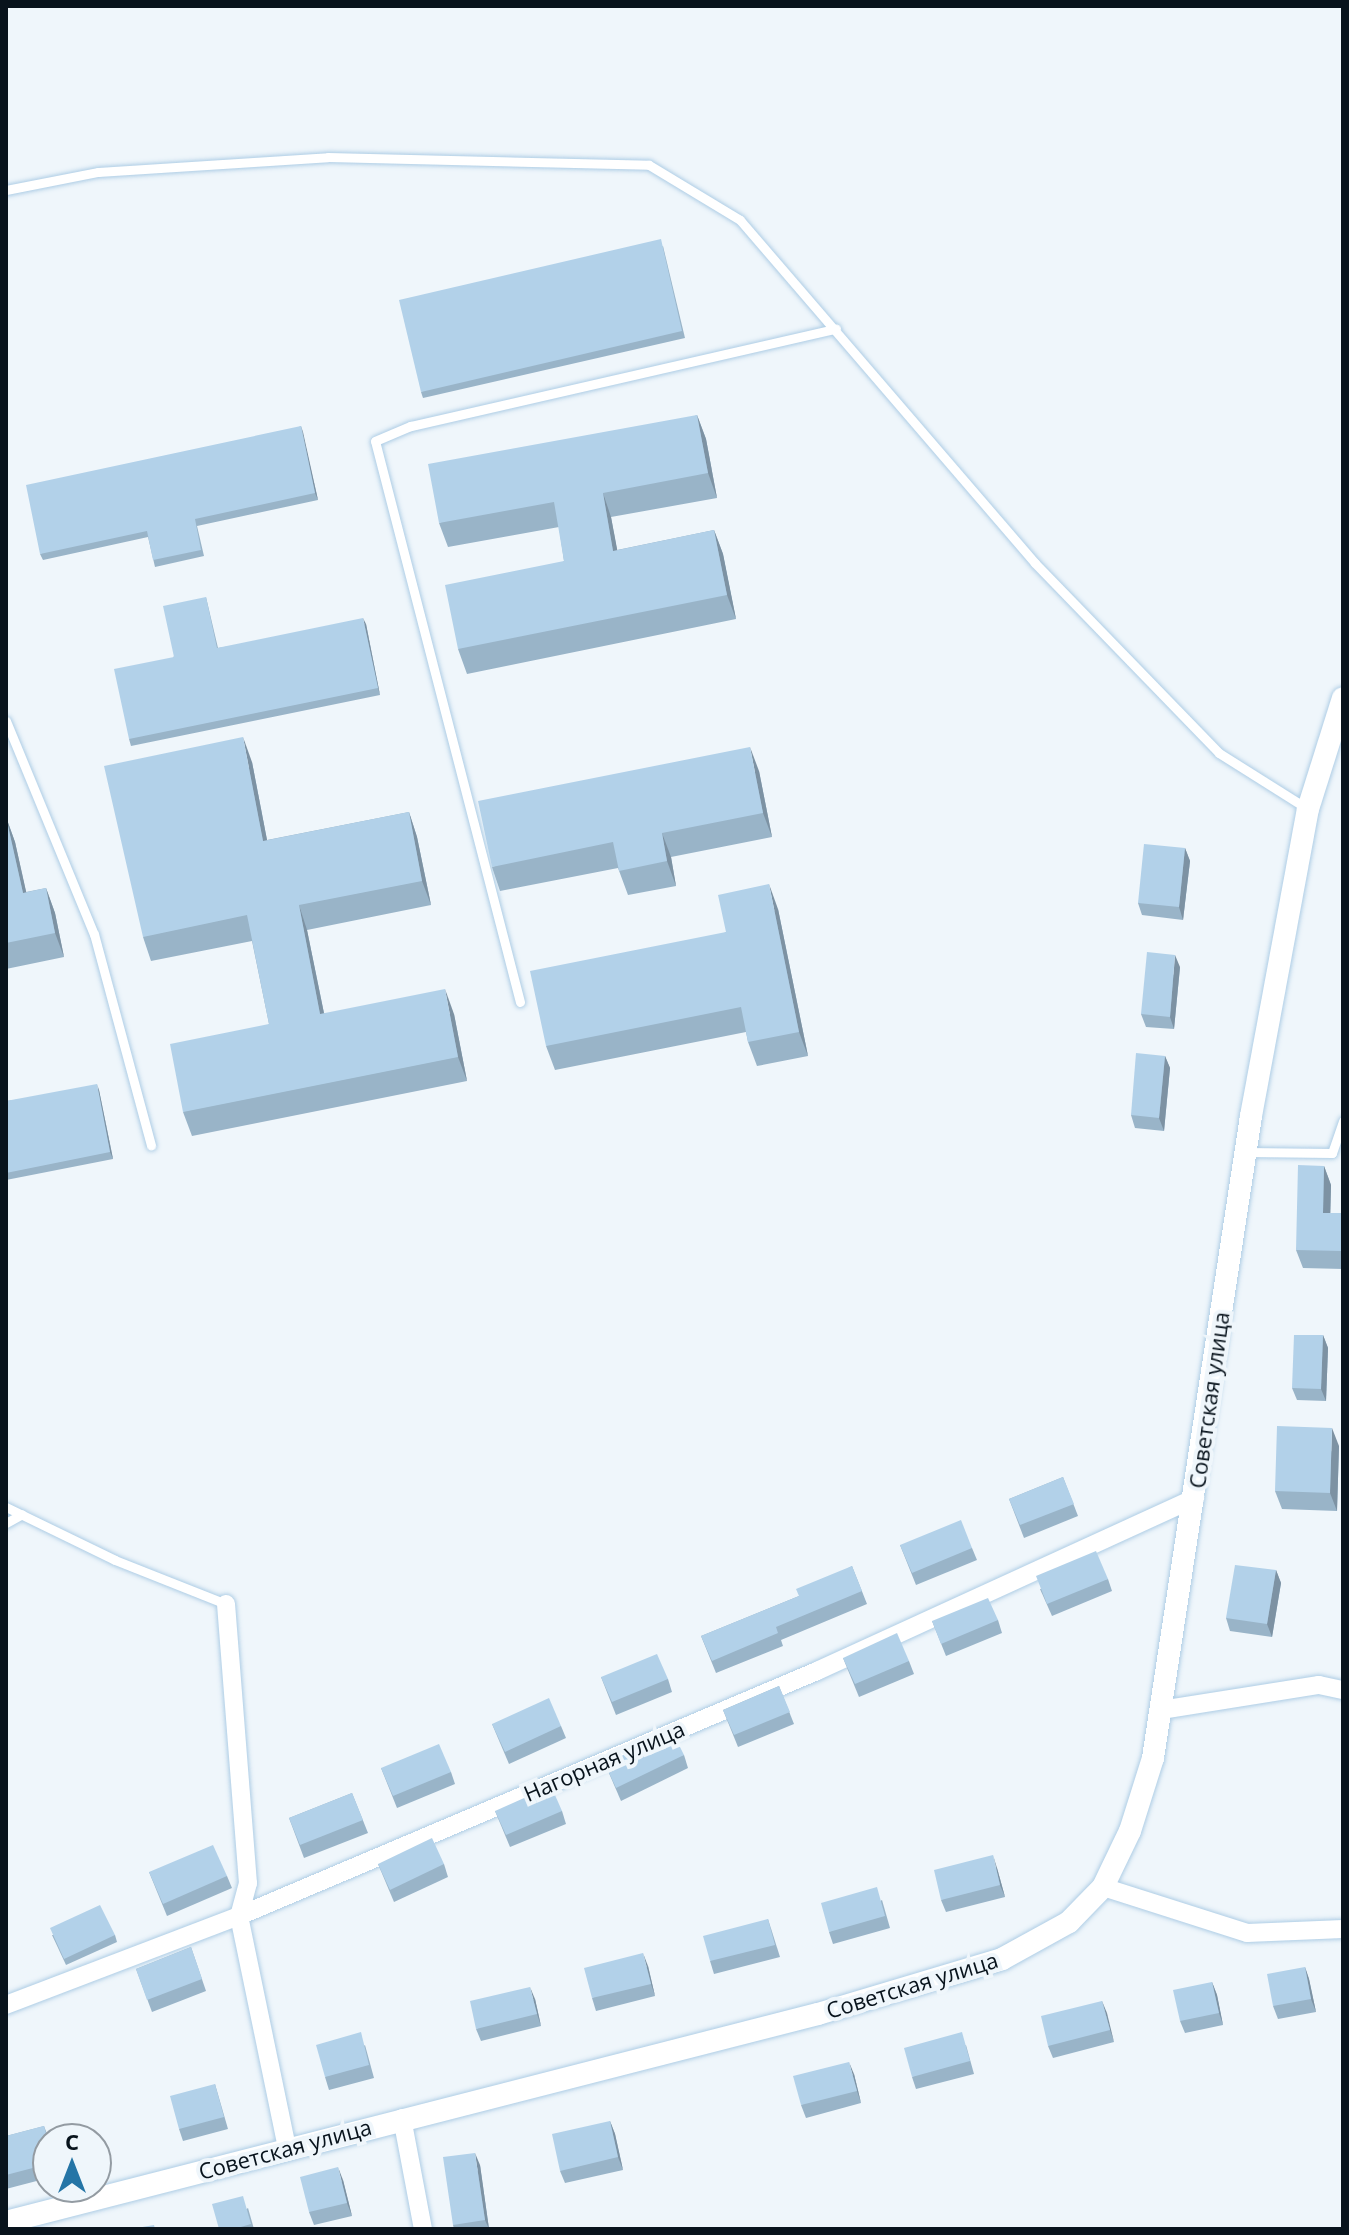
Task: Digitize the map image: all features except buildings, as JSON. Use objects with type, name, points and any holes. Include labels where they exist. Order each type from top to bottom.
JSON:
[{"type":"street","name":"Советская улица","points":[[6,2222],[402,2118],[818,2014],[1002,1959],[1069,1922],[1103,1887],[1130,1831],[1153,1758],[1246,1152],[1308,809],[1343,698]]},
{"type":"street","name":"Нагорная улица","points":[[6,2005],[239,1916],[817,1671],[1195,1498]]},
{"type":"street","points":[[226,1604],[248,1883],[239,1916],[287,2148]]},
{"type":"street","points":[[1161,1710],[1319,1685],[1343,1690]]},
{"type":"street","points":[[1103,1887],[1247,1933],[1343,1929]]},
{"type":"street","points":[[402,2118],[423,2229]]},
{"type":"lane","points":[[6,190],[98,172],[328,157],[649,165],[740,220],[1035,563],[1219,753],[1308,809]]},
{"type":"lane","points":[[520,1002],[375,441],[411,426],[836,329]]},
{"type":"lane","points":[[6,721],[94,934],[151,1145]]},
{"type":"lane","points":[[1246,1152],[1332,1153],[1343,1121]]},
{"type":"lane","points":[[6,1507],[115,1560],[226,1604]]},
{"type":"lane","points":[[6,1523],[22,1514]]}]
